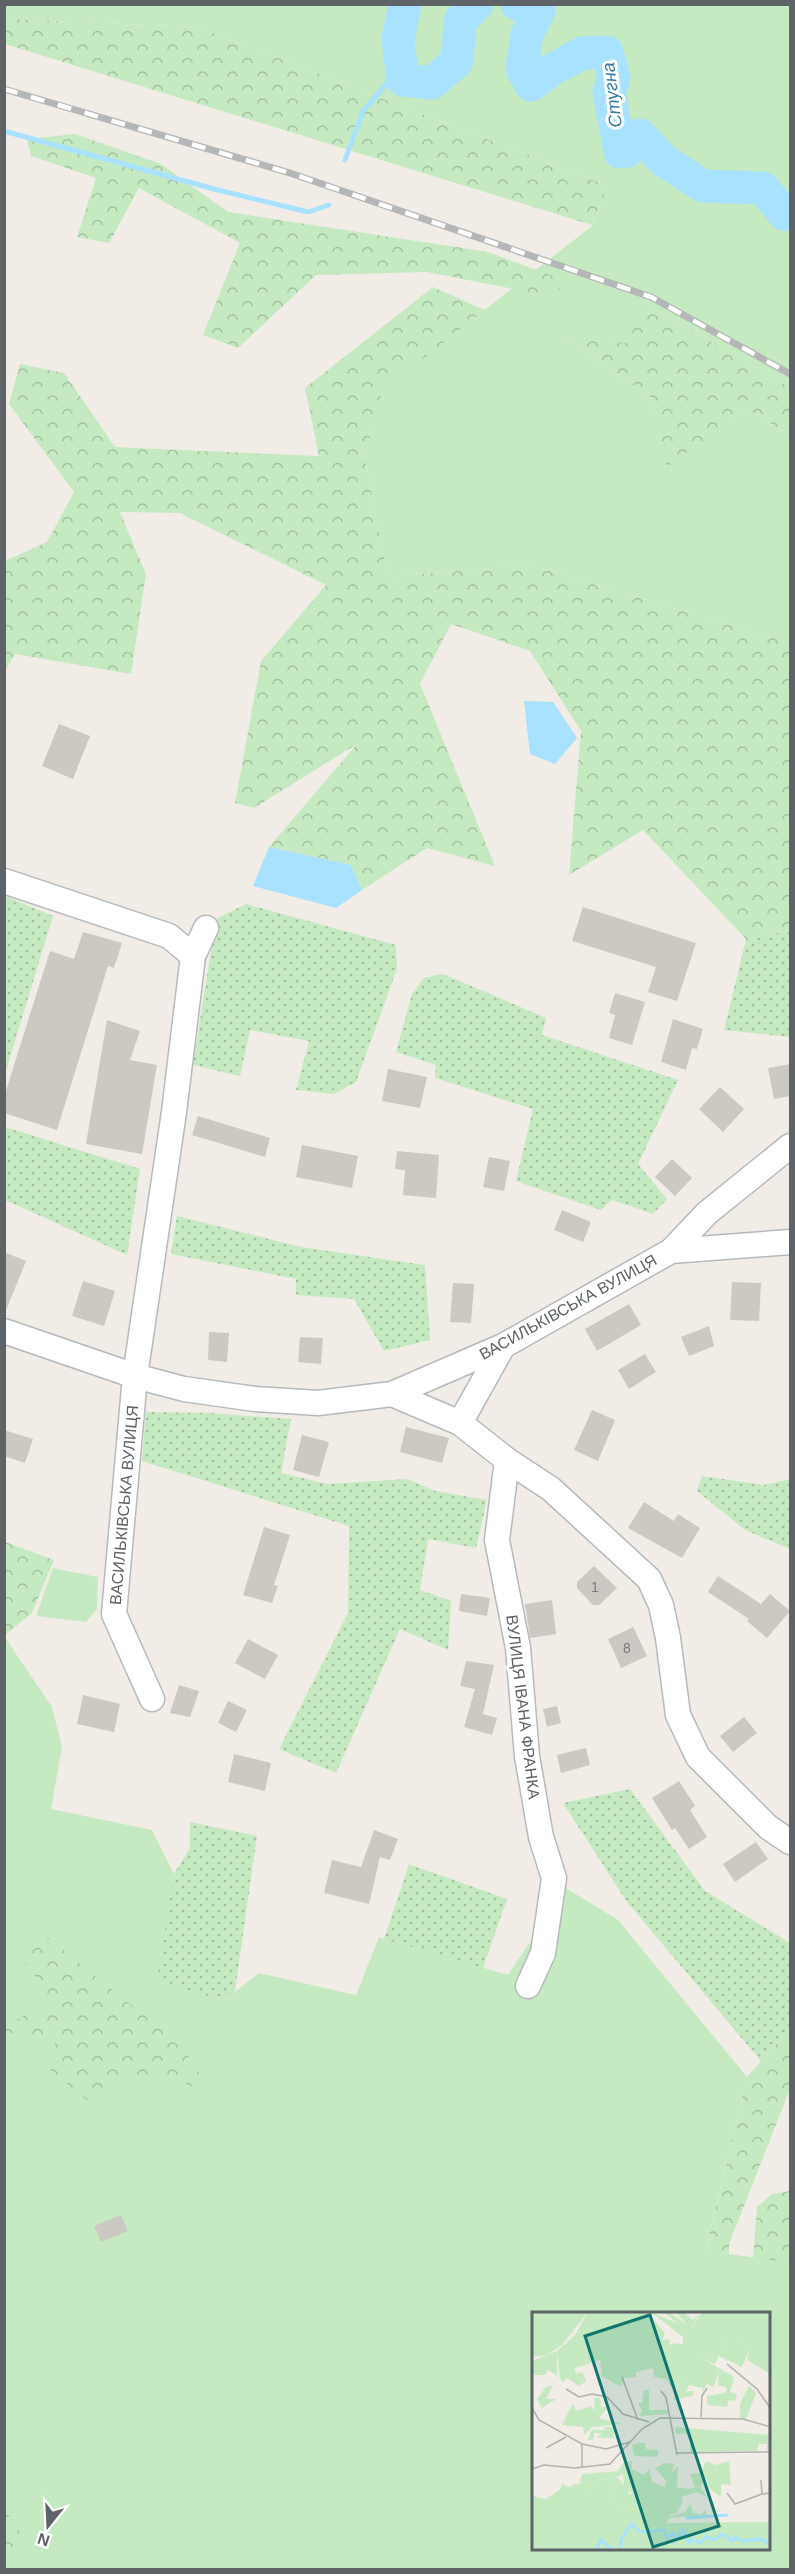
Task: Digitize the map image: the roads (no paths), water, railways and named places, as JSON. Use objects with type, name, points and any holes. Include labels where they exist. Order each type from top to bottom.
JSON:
[{"type":"street","points":[[4,881],[169,936],[193,956]]},
{"type":"street","name":"ВАСИЛЬКІВСЬКА ВУЛИЦЯ","points":[[152,1699],[114,1614],[135,1376],[174,1112],[193,956],[206,928]]},
{"type":"street","name":"ВАСИЛЬКІВСЬКА ВУЛИЦЯ","points":[[4,1331],[135,1376],[184,1389],[255,1399],[318,1403],[392,1394],[503,1346],[671,1251],[706,1214],[790,1146]]},
{"type":"street","points":[[671,1251],[790,1242]]},
{"type":"street","points":[[460,1423],[503,1346]]},
{"type":"street","points":[[392,1394],[460,1423],[507,1460],[551,1489],[649,1580],[662,1605],[669,1638],[678,1715],[698,1757],[768,1827],[790,1842]]},
{"type":"street","name":"ВУЛИЦЯ ІВАНА ФРАНКА","points":[[507,1460],[497,1540],[518,1648],[526,1756],[541,1837],[554,1878],[543,1953],[528,1986]]},
{"type":"water","points":[[524,701],[553,702],[577,738],[555,764],[530,754]]},
{"type":"water","points":[[269,847],[351,865],[362,890],[336,908],[253,886]]},
{"type":"waterway","name":"Стугна","points":[[405,4],[398,39],[403,80],[432,83],[457,61],[460,21],[477,4]]},
{"type":"waterway","name":"Стугна","points":[[517,4],[531,6],[539,11],[527,34],[522,69],[531,85],[553,69],[582,53],[607,52],[614,79],[609,92],[620,152],[627,151],[640,135],[664,161],[703,186],[763,188],[784,214],[790,214]]},
{"type":"waterway","points":[[345,160],[363,111],[402,66]]},
{"type":"waterway","points":[[4,131],[214,189],[308,212],[329,205]]},
{"type":"railway","points":[[4,89],[290,173],[651,297],[790,374]]}]
